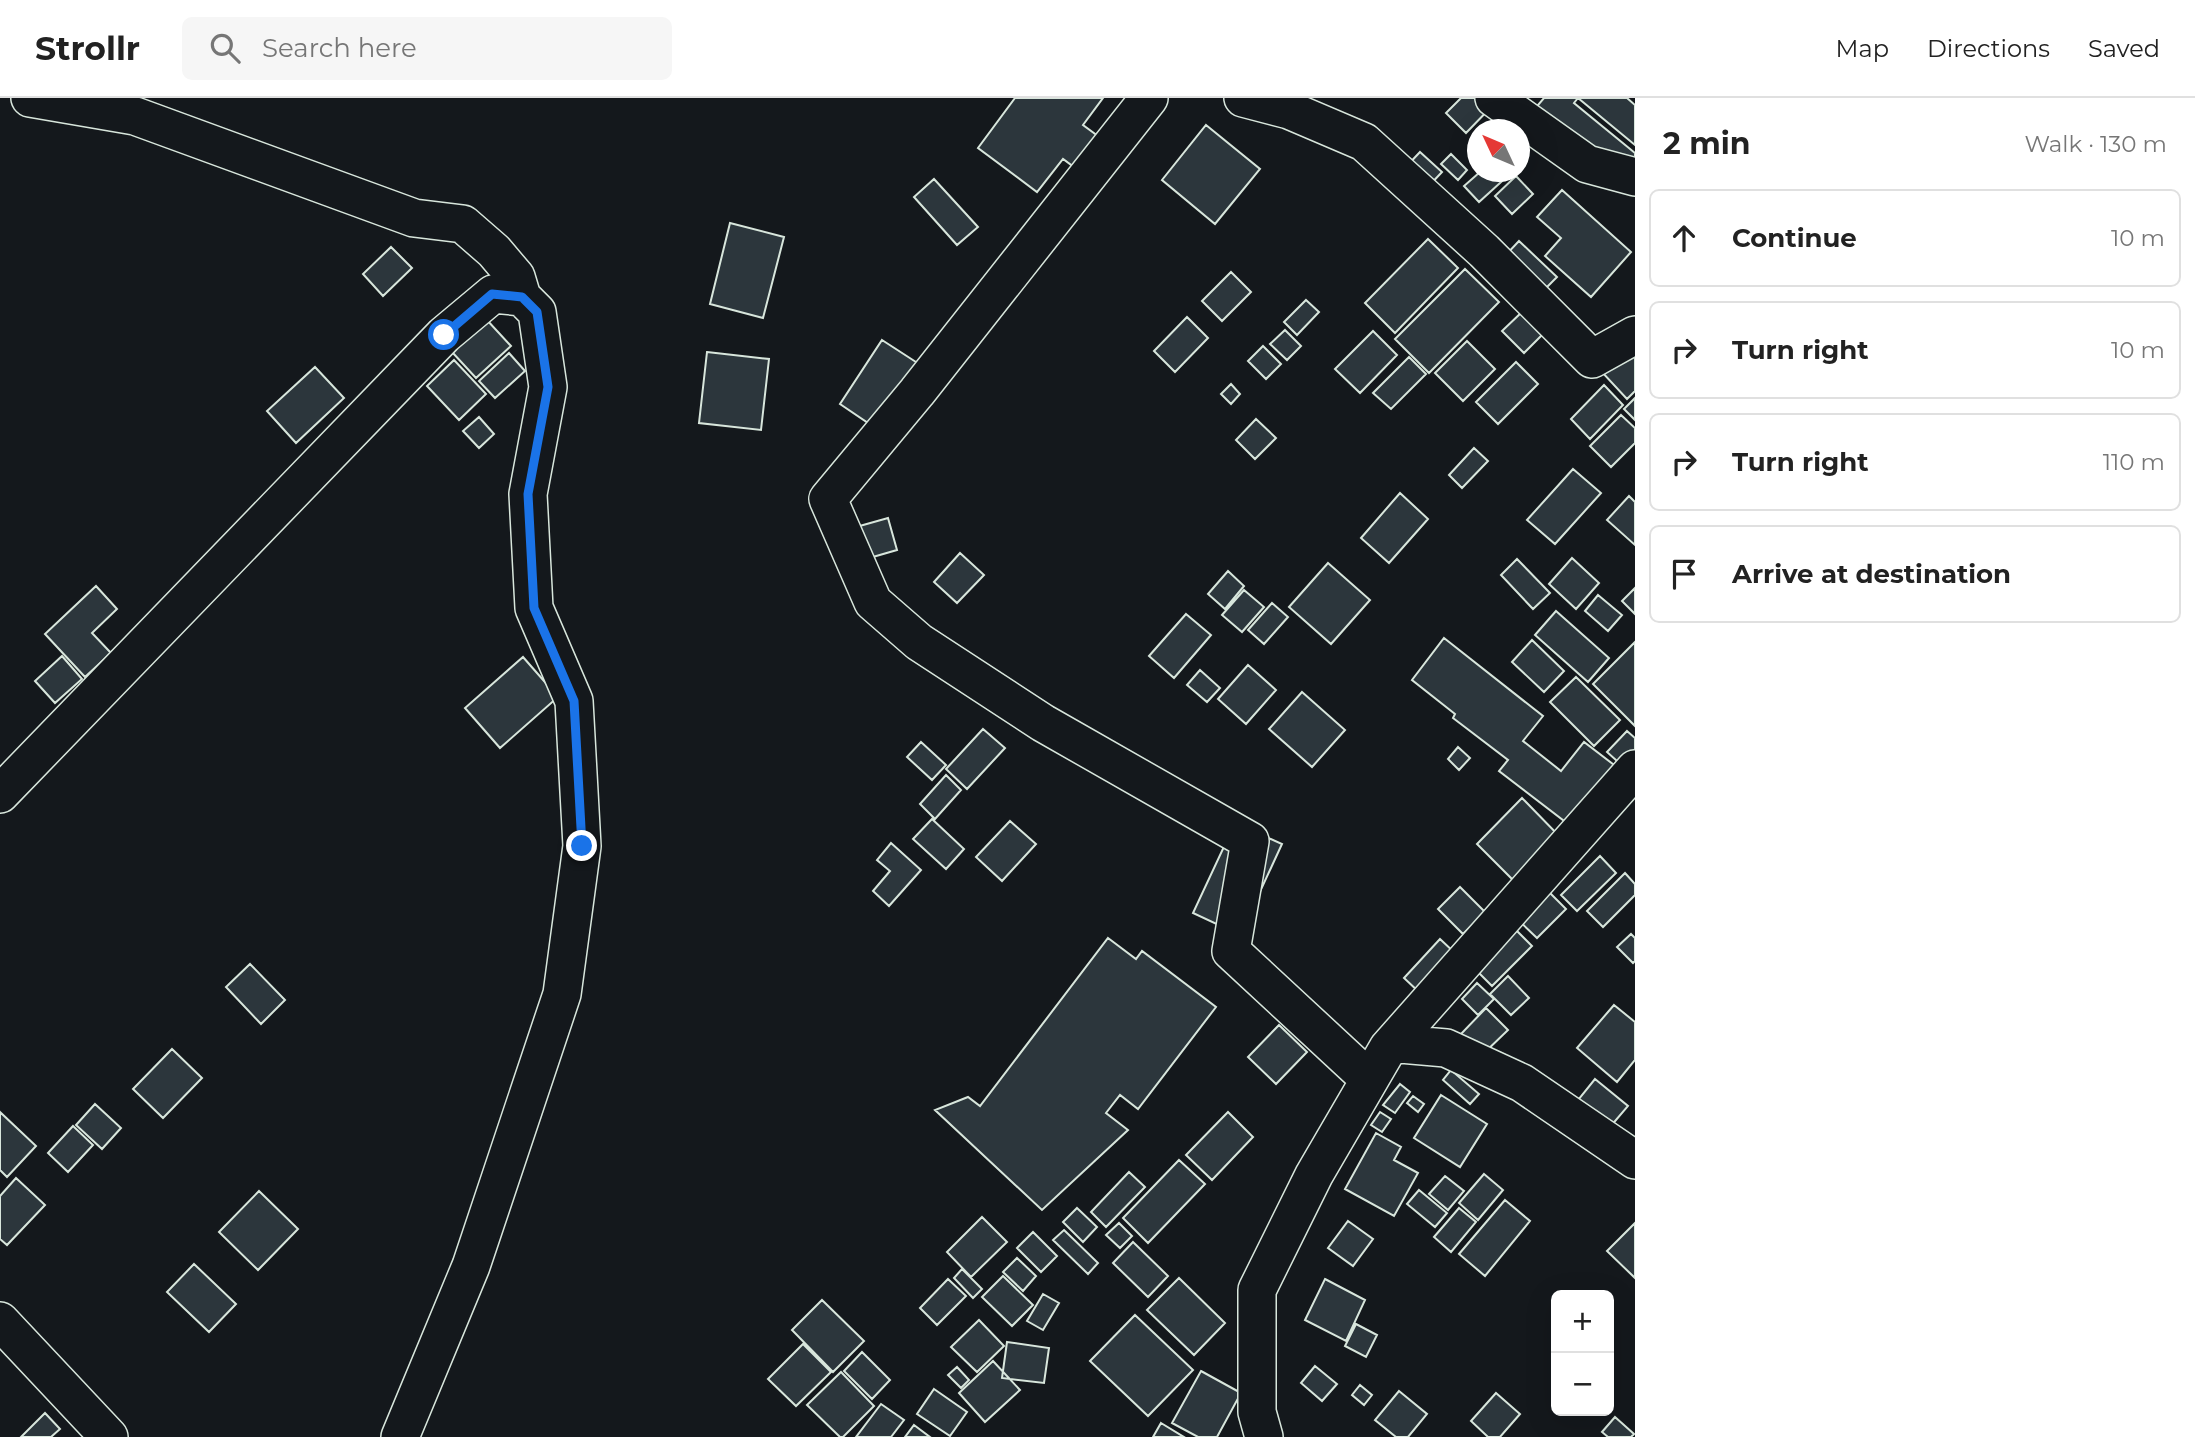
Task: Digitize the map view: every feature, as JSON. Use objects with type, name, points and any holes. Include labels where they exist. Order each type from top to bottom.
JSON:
[{"type":"street","points":[[30,98],[135,116],[414,218],[463,223],[494,251],[516,277],[522,297],[537,312],[548,387],[528,494],[534,608],[574,701],[582,846],[562,994],[471,1266],[401,1437]]},
{"type":"street","points":[[1149,98],[917,392],[828,499],[873,602],[919,642],[1042,723],[1250,841],[1231,951],[1369,1079]]},
{"type":"street","points":[[1243,98],[1289,110],[1364,142],[1484,251],[1592,359],[1635,335]]},
{"type":"street","points":[[1494,98],[1587,164],[1635,177]]},
{"type":"street","points":[[0,794],[444,335],[492,294],[522,297]]},
{"type":"street","points":[[1264,1437],[1257,1412],[1257,1290],[1297,1207],[1388,1048],[1635,769]]},
{"type":"street","points":[[1388,1048],[1400,1044],[1446,1048],[1522,1083],[1635,1160]]},
{"type":"street","points":[[0,1321],[109,1437]]},
{"type":"building","points":[[1015,98],[1103,98],[1083,125],[1106,142],[1082,173],[1063,159],[1037,192],[978,148]]},
{"type":"building","points":[[1461,98],[1492,98],[1496,102],[1480,119],[1467,119],[1466,133],[1446,113]]},
{"type":"building","points":[[1544,98],[1578,98],[1574,103],[1635,153],[1635,186],[1532,112]]},
{"type":"building","points":[[1578,98],[1627,98],[1635,105],[1635,145]]},
{"type":"building","points":[[1206,125],[1260,169],[1215,224],[1162,180]]},
{"type":"building","points":[[1420,152],[1442,172],[1425,190],[1403,170]]},
{"type":"building","points":[[1451,154],[1467,170],[1458,180],[1441,164]]},
{"type":"building","points":[[934,179],[978,227],[957,245],[914,197]]},
{"type":"building","points":[[1469,182],[1501,182],[1479,202],[1464,186]]},
{"type":"building","points":[[1510,182],[1522,182],[1533,194],[1512,214],[1495,196]]},
{"type":"building","points":[[1562,190],[1631,252],[1591,297],[1545,256],[1561,238],[1537,217]]},
{"type":"building","points":[[730,223],[784,237],[763,318],[710,304]]},
{"type":"building","points":[[1428,239],[1458,268],[1395,333],[1365,303]]},
{"type":"building","points":[[1519,241],[1557,277],[1540,294],[1502,259]]},
{"type":"building","points":[[391,247],[412,268],[383,296],[363,274]]},
{"type":"building","points":[[1465,269],[1499,302],[1429,373],[1395,339]]},
{"type":"building","points":[[1231,272],[1251,292],[1222,321],[1202,301]]},
{"type":"building","points":[[1306,300],[1319,312],[1297,335],[1284,322]]},
{"type":"building","points":[[1522,312],[1544,333],[1524,353],[1502,331]]},
{"type":"building","points":[[1187,317],[1208,338],[1175,372],[1154,351]]},
{"type":"building","points":[[486,319],[511,346],[476,378],[452,352]]},
{"type":"building","points":[[1285,330],[1301,346],[1287,360],[1270,344]]},
{"type":"building","points":[[1373,331],[1397,355],[1360,393],[1335,369]]},
{"type":"building","points":[[882,340],[919,364],[877,429],[840,404]]},
{"type":"building","points":[[1467,341],[1495,369],[1463,401],[1435,373]]},
{"type":"building","points":[[1635,345],[1635,391],[1627,399],[1600,370]]},
{"type":"building","points":[[1263,346],[1281,364],[1266,379],[1248,361]]},
{"type":"building","points":[[707,352],[769,359],[761,430],[699,423]]},
{"type":"building","points":[[509,353],[525,371],[495,398],[479,381]]},
{"type":"building","points":[[1409,357],[1426,374],[1391,409],[1373,393]]},
{"type":"building","points":[[454,360],[486,394],[459,420],[427,386]]},
{"type":"building","points":[[1516,362],[1538,384],[1498,424],[1476,402]]},
{"type":"building","points":[[315,367],[344,398],[296,443],[267,411]]},
{"type":"building","points":[[1231,384],[1240,394],[1231,404],[1221,394]]},
{"type":"building","points":[[1604,385],[1623,405],[1590,439],[1571,419]]},
{"type":"building","points":[[1635,398],[1635,420],[1624,409]]},
{"type":"building","points":[[1621,415],[1635,428],[1635,443],[1611,467],[1590,446]]},
{"type":"building","points":[[479,417],[494,434],[479,448],[463,431]]},
{"type":"building","points":[[1256,419],[1276,438],[1255,459],[1236,440]]},
{"type":"building","points":[[1474,448],[1488,461],[1462,488],[1449,475]]},
{"type":"building","points":[[1573,469],[1601,493],[1555,544],[1527,520]]},
{"type":"building","points":[[1400,493],[1428,519],[1389,563],[1361,538]]},
{"type":"building","points":[[1629,496],[1635,502],[1635,545],[1607,520]]},
{"type":"building","points":[[888,518],[897,550],[859,561],[849,529]]},
{"type":"building","points":[[960,553],[984,575],[957,603],[934,582]]},
{"type":"building","points":[[1572,558],[1599,583],[1576,609],[1549,584]]},
{"type":"building","points":[[1517,559],[1550,593],[1533,609],[1501,575]]},
{"type":"building","points":[[1328,563],[1370,600],[1331,644],[1289,607]]},
{"type":"building","points":[[1228,571],[1244,586],[1225,609],[1208,594]]},
{"type":"building","points":[[96,586],[117,609],[92,633],[111,653],[85,677],[45,634]]},
{"type":"building","points":[[1635,588],[1635,614],[1622,601]]},
{"type":"building","points":[[1244,590],[1264,607],[1242,632],[1222,615]]},
{"type":"building","points":[[1598,595],[1622,615],[1608,631],[1585,611]]},
{"type":"building","points":[[1272,603],[1288,617],[1264,644],[1248,630]]},
{"type":"building","points":[[1556,611],[1609,658],[1588,682],[1535,635]]},
{"type":"building","points":[[1186,614],[1211,635],[1174,678],[1149,656]]},
{"type":"building","points":[[1444,638],[1543,716],[1523,741],[1561,771],[1584,742],[1622,771],[1576,830],[1499,771],[1508,760],[1453,718],[1455,714],[1412,680]]},
{"type":"building","points":[[1532,640],[1564,671],[1544,692],[1512,662]]},
{"type":"building","points":[[1635,642],[1635,726],[1593,684]]},
{"type":"building","points":[[62,656],[82,679],[55,703],[35,681]]},
{"type":"building","points":[[523,657],[558,697],[500,748],[465,708]]},
{"type":"building","points":[[1248,665],[1276,690],[1246,724],[1218,699]]},
{"type":"building","points":[[1200,670],[1220,688],[1207,702],[1187,685]]},
{"type":"building","points":[[1576,677],[1620,720],[1594,746],[1550,702]]},
{"type":"building","points":[[1302,692],[1345,730],[1312,767],[1269,729]]},
{"type":"building","points":[[983,729],[1005,748],[967,789],[946,769]]},
{"type":"building","points":[[1627,731],[1635,738],[1635,757],[1627,770],[1607,752]]},
{"type":"building","points":[[921,742],[946,765],[932,780],[907,757]]},
{"type":"building","points":[[1458,747],[1470,758],[1459,770],[1448,759]]},
{"type":"building","points":[[946,775],[961,790],[935,819],[920,804]]},
{"type":"building","points":[[1522,798],[1565,842],[1520,887],[1477,844]]},
{"type":"building","points":[[932,819],[964,849],[946,869],[913,839]]},
{"type":"building","points":[[1010,821],[1036,844],[1002,881],[976,857]]},
{"type":"building","points":[[1235,823],[1282,844],[1240,935],[1193,913]]},
{"type":"building","points":[[891,843],[921,870],[889,906],[873,891],[890,871],[877,860]]},
{"type":"building","points":[[1600,856],[1616,873],[1577,911],[1561,895]]},
{"type":"building","points":[[1625,873],[1635,884],[1635,895],[1603,927],[1587,911]]},
{"type":"building","points":[[1460,887],[1485,912],[1463,934],[1438,909]]},
{"type":"building","points":[[1544,887],[1566,909],[1537,938],[1514,916]]},
{"type":"building","points":[[1511,925],[1532,946],[1492,986],[1471,965]]},
{"type":"building","points":[[1631,934],[1635,938],[1633,963],[1617,947]]},
{"type":"building","points":[[1108,938],[1136,959],[1142,951],[1216,1007],[1138,1109],[1120,1095],[1106,1113],[1128,1130],[1042,1210],[935,1110],[968,1097],[980,1106]]},
{"type":"building","points":[[1440,939],[1456,954],[1420,993],[1404,978]]},
{"type":"building","points":[[250,964],[285,1000],[261,1024],[226,987]]},
{"type":"building","points":[[1508,976],[1529,998],[1511,1015],[1490,994]]},
{"type":"building","points":[[1477,983],[1494,999],[1478,1015],[1462,999]]},
{"type":"building","points":[[1614,1005],[1635,1022],[1635,1060],[1617,1082],[1577,1048]]},
{"type":"building","points":[[1486,1008],[1508,1030],[1481,1056],[1460,1035]]},
{"type":"building","points":[[1279,1025],[1307,1052],[1276,1084],[1248,1057]]},
{"type":"building","points":[[172,1049],[202,1078],[163,1118],[133,1089]]},
{"type":"building","points":[[1451,1070],[1479,1094],[1470,1104],[1443,1080]]},
{"type":"building","points":[[1595,1079],[1628,1106],[1610,1127],[1578,1100]]},
{"type":"building","points":[[1400,1084],[1410,1092],[1395,1113],[1383,1105]]},
{"type":"building","points":[[1441,1095],[1487,1124],[1460,1167],[1414,1138]]},
{"type":"building","points":[[1413,1096],[1424,1104],[1418,1112],[1407,1103]]},
{"type":"building","points":[[95,1104],[121,1128],[102,1149],[76,1125]]},
{"type":"building","points":[[0,1112],[36,1146],[7,1177],[0,1170]]},
{"type":"building","points":[[1228,1112],[1253,1137],[1212,1180],[1186,1155]]},
{"type":"building","points":[[1380,1112],[1391,1119],[1382,1132],[1371,1125]]},
{"type":"building","points":[[73,1126],[93,1145],[68,1172],[48,1153]]},
{"type":"building","points":[[1376,1133],[1401,1147],[1394,1160],[1418,1173],[1394,1216],[1345,1189]]},
{"type":"building","points":[[1179,1160],[1205,1184],[1148,1243],[1123,1218]]},
{"type":"building","points":[[1129,1172],[1145,1187],[1106,1227],[1091,1212]]},
{"type":"building","points":[[1484,1174],[1503,1190],[1478,1220],[1459,1203]]},
{"type":"building","points":[[1445,1176],[1464,1191],[1448,1210],[1429,1194]]},
{"type":"building","points":[[16,1178],[45,1205],[7,1245],[0,1239],[0,1196]]},
{"type":"building","points":[[1419,1190],[1447,1213],[1435,1227],[1407,1204]]},
{"type":"building","points":[[259,1191],[298,1229],[258,1270],[219,1232]]},
{"type":"building","points":[[1505,1200],[1530,1221],[1485,1276],[1459,1254]]},
{"type":"building","points":[[1077,1208],[1097,1227],[1083,1242],[1063,1222]]},
{"type":"building","points":[[1459,1208],[1476,1222],[1451,1252],[1434,1237]]},
{"type":"building","points":[[982,1217],[1007,1242],[971,1277],[947,1252]]},
{"type":"building","points":[[1348,1221],[1373,1239],[1353,1266],[1328,1248]]},
{"type":"building","points":[[1119,1223],[1132,1236],[1120,1248],[1106,1235]]},
{"type":"building","points":[[1635,1223],[1635,1278],[1607,1251]]},
{"type":"building","points":[[1064,1230],[1098,1263],[1088,1274],[1053,1240]]},
{"type":"building","points":[[1033,1232],[1057,1256],[1041,1272],[1017,1248]]},
{"type":"building","points":[[1133,1242],[1168,1276],[1148,1297],[1113,1263]]},
{"type":"building","points":[[1017,1258],[1036,1276],[1023,1291],[1003,1272]]},
{"type":"building","points":[[194,1264],[236,1304],[209,1332],[167,1292]]},
{"type":"building","points":[[962,1269],[982,1289],[973,1298],[954,1278]]},
{"type":"building","points":[[1003,1276],[1033,1305],[1012,1326],[982,1297]]},
{"type":"building","points":[[1179,1278],[1225,1323],[1194,1355],[1147,1310]]},
{"type":"building","points":[[948,1279],[966,1296],[937,1325],[920,1308]]},
{"type":"building","points":[[1325,1279],[1365,1300],[1346,1341],[1305,1320]]},
{"type":"building","points":[[1043,1294],[1059,1303],[1043,1330],[1027,1321]]},
{"type":"building","points":[[822,1300],[864,1341],[833,1372],[792,1330]]},
{"type":"building","points":[[1135,1315],[1193,1370],[1148,1416],[1090,1361]]},
{"type":"building","points":[[979,1320],[1004,1346],[977,1372],[951,1347]]},
{"type":"building","points":[[1356,1324],[1377,1335],[1366,1357],[1345,1346]]},
{"type":"building","points":[[1007,1342],[1049,1348],[1044,1383],[1002,1378]]},
{"type":"building","points":[[803,1344],[831,1372],[796,1406],[768,1379]]},
{"type":"building","points":[[862,1352],[890,1380],[872,1399],[844,1371]]},
{"type":"building","points":[[993,1361],[1020,1390],[985,1422],[959,1393]]},
{"type":"building","points":[[1315,1366],[1337,1384],[1322,1401],[1301,1383]]},
{"type":"building","points":[[957,1367],[969,1380],[961,1388],[948,1375]]},
{"type":"building","points":[[1201,1371],[1241,1393],[1217,1437],[1198,1437],[1172,1423]]},
{"type":"building","points":[[841,1372],[874,1406],[843,1437],[807,1405]]},
{"type":"building","points":[[1360,1385],[1372,1395],[1364,1405],[1352,1395]]},
{"type":"building","points":[[934,1389],[967,1412],[950,1436],[917,1414]]},
{"type":"building","points":[[1399,1391],[1427,1414],[1408,1437],[1396,1437],[1375,1420]]},
{"type":"building","points":[[1496,1393],[1520,1414],[1500,1437],[1488,1437],[1471,1421]]},
{"type":"building","points":[[881,1404],[904,1420],[891,1437],[856,1437]]},
{"type":"building","points":[[45,1413],[60,1429],[51,1437],[21,1437]]},
{"type":"building","points":[[1615,1417],[1634,1434],[1631,1437],[1608,1437],[1602,1432]]},
{"type":"building","points":[[1161,1423],[1184,1437],[1153,1437]]},
{"type":"building","points":[[914,1425],[930,1437],[905,1437]]},
{"type":"route","points":[[444,335],[492,294],[522,297],[537,312],[548,387],[528,494],[534,608],[574,701],[582,846]]}]
